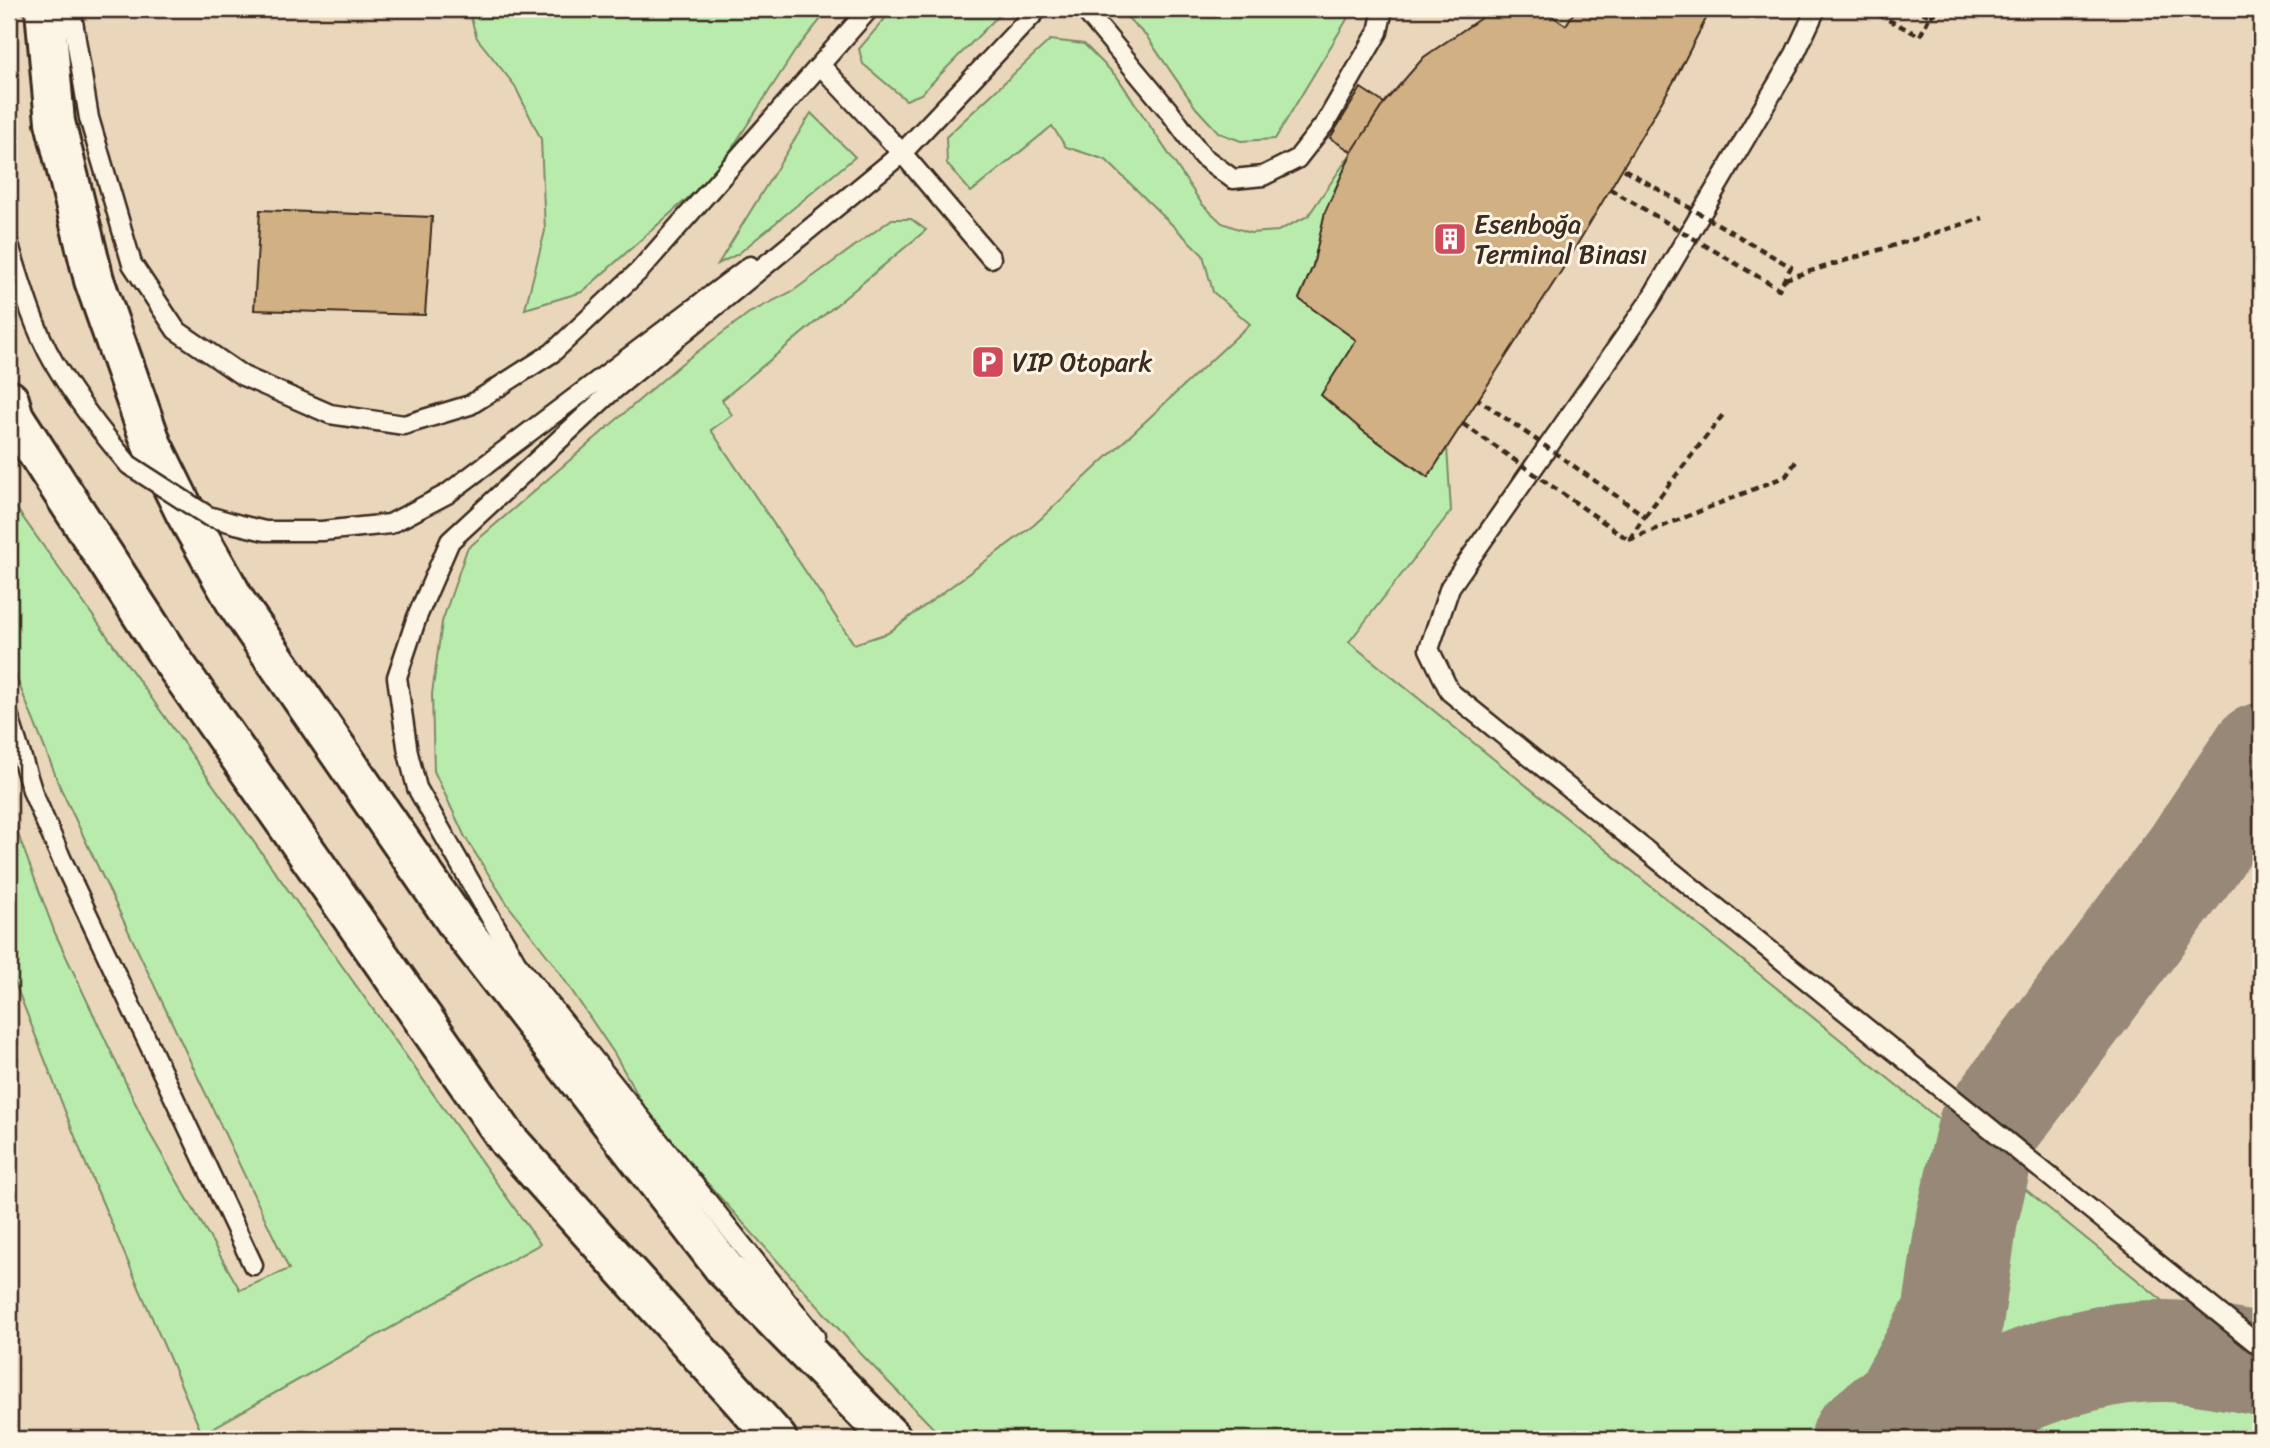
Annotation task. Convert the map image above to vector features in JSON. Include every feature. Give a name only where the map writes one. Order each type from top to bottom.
[{"type":"street","points":[[45,9],[55,122],[94,281],[152,445],[186,514],[237,604],[459,926],[724,1268],[892,1439]]},
{"type":"street","points":[[9,400],[14,417],[165,650],[508,1140],[777,1439]]},
{"type":"lane","points":[[71,9],[89,118],[132,264],[176,330],[243,376],[331,414],[404,425],[470,405],[552,353],[640,270],[869,9]]},
{"type":"lane","points":[[898,1439],[516,962],[417,788],[408,753],[397,677],[417,617],[450,541],[611,392],[782,255],[902,153],[1038,9]]},
{"type":"lane","points":[[1084,9],[1169,111],[1202,156],[1234,179],[1263,176],[1297,159],[1326,122],[1378,33],[1383,9]]},
{"type":"lane","points":[[1816,9],[1795,54],[1649,302],[1450,587],[1429,649],[1450,692],[2261,1347]]},
{"type":"lane","points":[[821,66],[902,153],[991,258]]},
{"type":"lane","points":[[9,245],[25,296],[52,359],[97,427],[130,466],[208,516],[265,531],[390,524],[447,494],[902,153]]},
{"type":"lane","points":[[9,717],[33,793],[52,838],[253,1265]]},
{"type":"path","points":[[1867,9],[1920,36],[1930,16],[1945,9]]},
{"type":"path","points":[[1916,9],[1930,16]]},
{"type":"path","points":[[1610,189],[1779,289],[1785,279],[1791,267],[1622,168]]},
{"type":"path","points":[[1785,279],[1983,218]]},
{"type":"path","points":[[1478,399],[1645,516]]},
{"type":"path","points":[[1629,540],[1725,412]]},
{"type":"path","points":[[1463,424],[1629,540]]},
{"type":"path","points":[[1629,540],[1786,476],[1797,460]]},
{"type":"shaded area","points":[[9,9],[2261,9],[2261,1439],[9,1439]]},
{"type":"green space","points":[[468,9],[829,9],[795,51],[716,173],[582,292],[525,309],[545,231],[541,139],[515,86],[477,38]]},
{"type":"green space","points":[[893,9],[1005,9],[921,94],[906,100],[863,64],[859,49]]},
{"type":"green space","points":[[1119,9],[1349,9],[1349,16],[1275,139],[1241,141],[1219,133],[1196,108],[1147,37]]},
{"type":"green space","points":[[1050,40],[1084,44],[1118,78],[1202,204],[1222,223],[1250,233],[1278,231],[1308,216],[1352,152],[1325,212],[1313,266],[1299,299],[1356,340],[1363,431],[1427,477],[1447,447],[1451,511],[1349,642],[2261,1380],[2261,1439],[944,1439],[863,1356],[654,1124],[614,1053],[553,963],[508,905],[465,837],[434,771],[432,694],[442,622],[467,549],[681,364],[749,313],[793,291],[892,219],[911,219],[926,230],[722,400],[732,415],[711,430],[854,644],[888,633],[1034,525],[1250,324],[1213,292],[1203,255],[1106,160],[1066,147],[1052,126],[971,192],[947,164],[946,137]]},
{"type":"green space","points":[[811,113],[855,157],[738,254],[718,264]]},
{"type":"green space","points":[[9,498],[540,1244],[202,1434],[85,1162],[9,968],[9,810],[55,933],[150,1134],[240,1290],[289,1269],[61,789],[9,659]]},
{"type":"building","name":"Esenboğa Terminal Binası","points":[[1494,9],[1541,9],[1566,25],[1576,9],[1711,9],[1674,81],[1562,270],[1428,477],[1363,431],[1321,395],[1356,340],[1299,299],[1313,266],[1325,212],[1352,152],[1384,103],[1424,57]]},
{"type":"building","points":[[1361,88],[1384,103],[1352,152],[1330,138]]},
{"type":"building","points":[[260,210],[432,217],[425,315],[254,310]]},
{"type":"taxiway","points":[[1862,1439],[1904,1404],[1953,1316],[1967,1218],[1988,1129],[2193,856],[2261,754]]},
{"type":"taxiway","points":[[1893,1439],[1992,1393],[2095,1358],[2166,1351],[2202,1354],[2261,1365]]},
{"type":"place","name":"Esenboğa Terminal Binası","points":[[1450,239]]},
{"type":"place","name":"VIP Otopark","points":[[988,362]]}]
